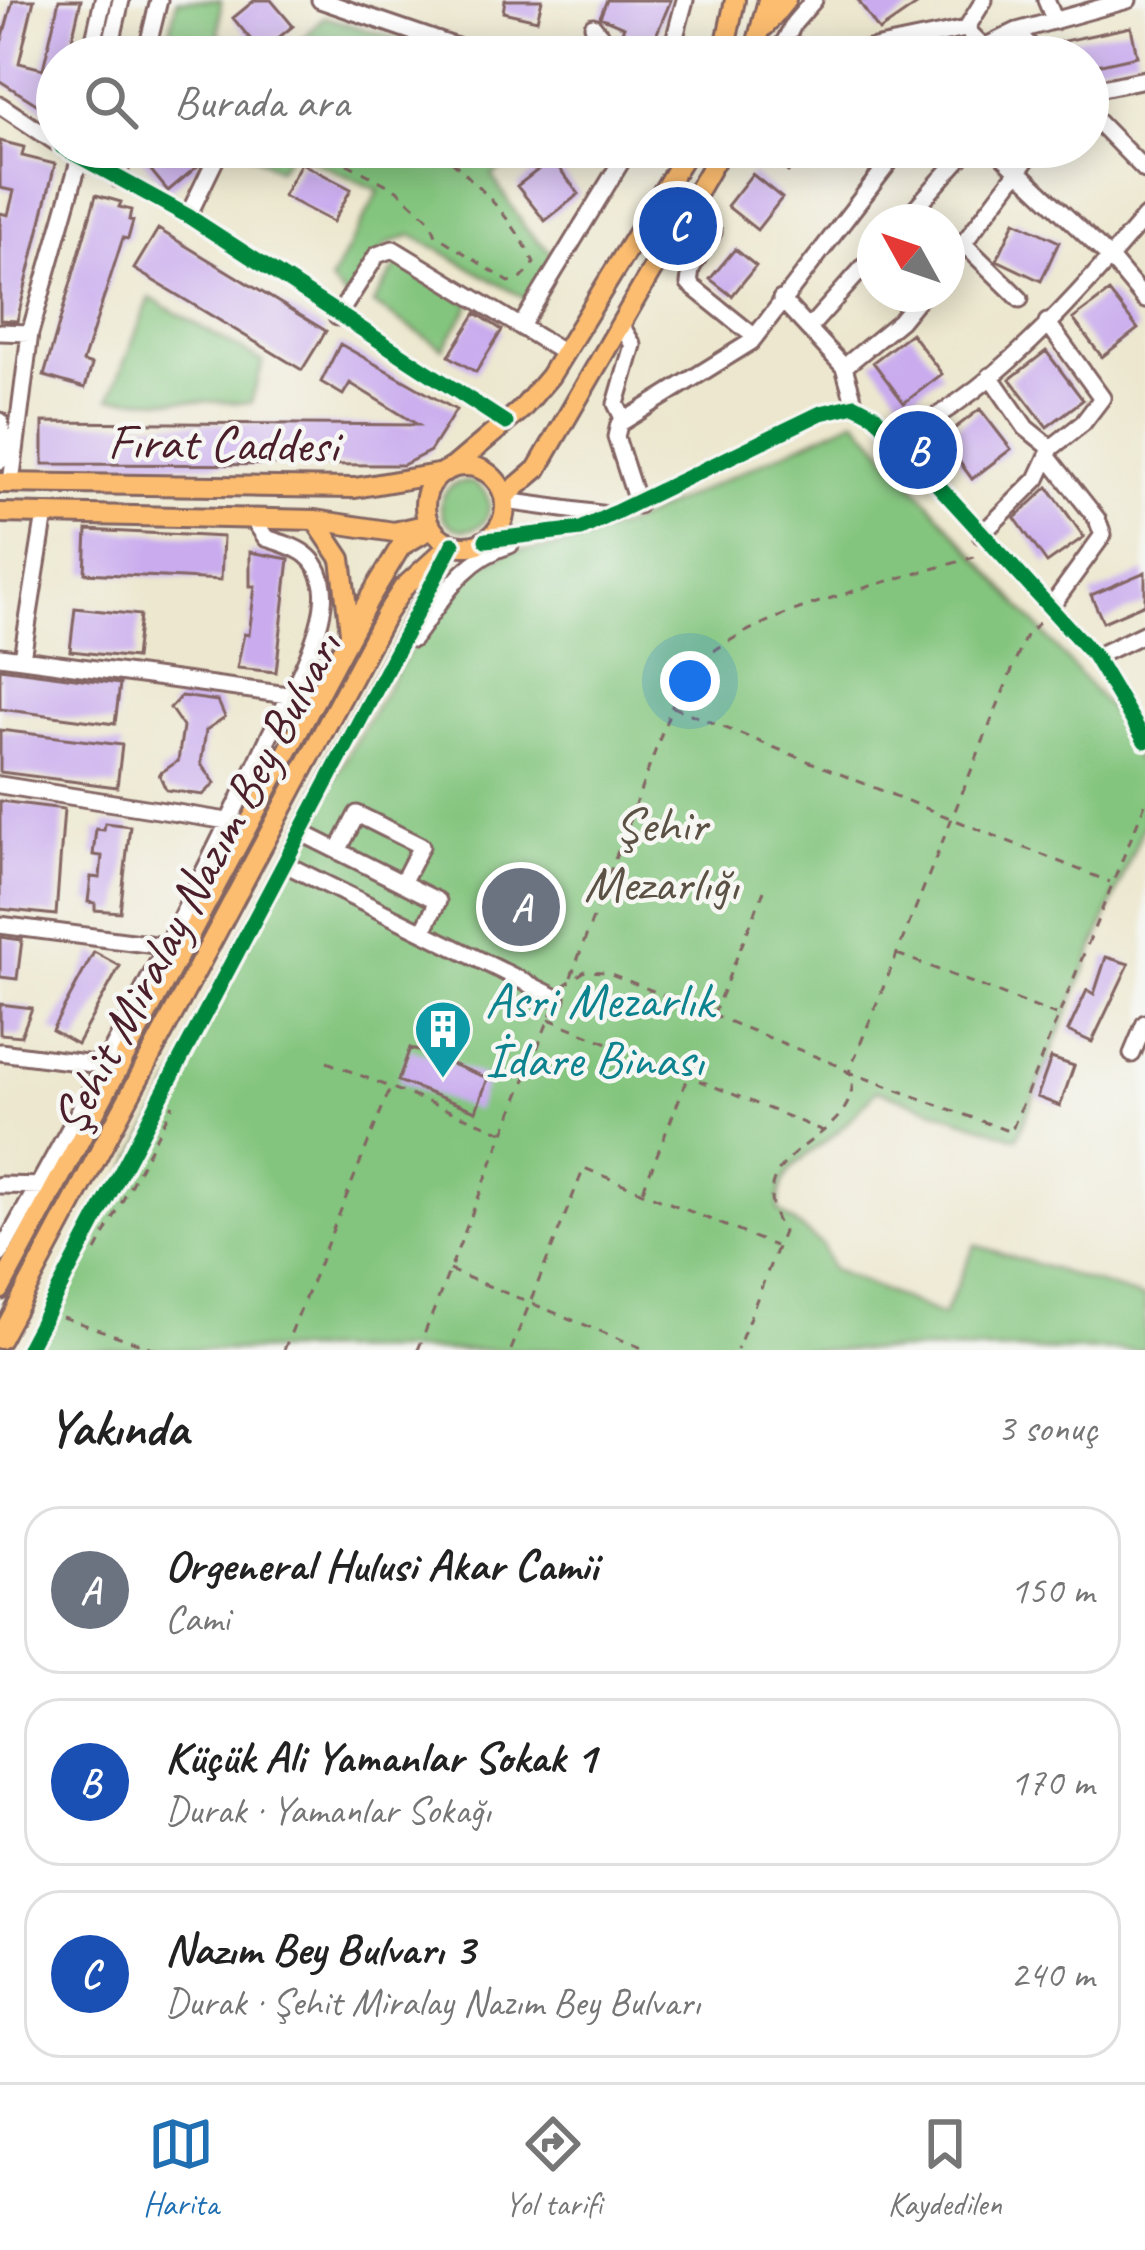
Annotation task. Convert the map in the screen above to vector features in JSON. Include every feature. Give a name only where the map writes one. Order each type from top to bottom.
[{"type":"main road","points":[[727,36],[735,0]]},
{"type":"main road","points":[[759,35],[768,0]]},
{"type":"main road","points":[[759,35],[786,0]]},
{"type":"main road","points":[[677,168],[536,394],[428,493],[430,526],[452,544],[486,540],[501,524],[505,499],[537,469],[711,168]]},
{"type":"main road","points":[[447,471],[486,472],[505,499]]},
{"type":"main road","name":"Fırat Caddesi","points":[[6,483],[355,488],[447,471]]},
{"type":"main road","name":"Fırat Caddesi","points":[[0,514],[315,520],[394,532],[430,526]]},
{"type":"main road","points":[[315,520],[341,559],[350,635]]},
{"type":"main road","name":"Şehit Miralay Nazım Bey Bulvarı","points":[[0,1290],[46,1186],[239,823],[317,699],[401,546],[430,526]]},
{"type":"main road","name":"Şehit Miralay Nazım Bey Bulvarı","points":[[0,1340],[386,614],[404,588],[452,544]]},
{"type":"street","points":[[95,36],[103,0]]},
{"type":"street","points":[[113,36],[121,0]]},
{"type":"street","points":[[151,36],[159,0]]},
{"type":"street","points":[[320,0],[425,36]]},
{"type":"street","points":[[674,36],[686,0]]},
{"type":"street","points":[[788,36],[814,0]]},
{"type":"street","points":[[932,36],[966,29],[984,0]]},
{"type":"street","points":[[1046,0],[1055,21]]},
{"type":"street","points":[[1009,36],[1128,0]]},
{"type":"street","points":[[592,26],[600,36]]},
{"type":"street","points":[[966,29],[970,36]]},
{"type":"street","points":[[1017,32],[1021,36]]},
{"type":"street","points":[[1109,87],[1145,79]]},
{"type":"street","points":[[0,105],[36,129]]},
{"type":"street","points":[[1109,133],[1145,170]]},
{"type":"street","points":[[6,483],[30,333],[74,168]]},
{"type":"street","points":[[103,168],[188,216],[506,423]]},
{"type":"street","points":[[118,179],[120,168]]},
{"type":"street","points":[[188,216],[211,168]]},
{"type":"street","points":[[520,326],[617,168]]},
{"type":"street","points":[[638,505],[616,437],[624,420],[755,337],[885,168]]},
{"type":"street","points":[[919,204],[951,168]]},
{"type":"street","points":[[965,243],[1017,170],[1110,258],[1145,300]]},
{"type":"street","points":[[894,438],[931,422],[990,376],[1145,217]]},
{"type":"street","points":[[713,232],[691,268],[689,284],[755,337]]},
{"type":"street","points":[[965,245],[1020,299]]},
{"type":"street","points":[[337,316],[377,255],[393,249],[564,353]]},
{"type":"street","points":[[809,328],[857,274]]},
{"type":"street","points":[[781,298],[844,367],[856,405]]},
{"type":"street","points":[[844,367],[907,312]]},
{"type":"street","points":[[981,535],[1037,479],[1049,452],[1083,423],[1102,398],[1047,322]]},
{"type":"street","points":[[621,326],[633,345],[616,404],[624,420]]},
{"type":"street","points":[[0,332],[30,333]]},
{"type":"street","points":[[990,376],[1097,519],[1103,535],[1050,608]]},
{"type":"street","points":[[486,540],[581,529],[820,413],[856,405],[874,415],[1095,657],[1139,713],[1145,741]]},
{"type":"street","points":[[0,421],[5,448],[0,461]]},
{"type":"street","points":[[505,499],[616,515]]},
{"type":"street","points":[[22,658],[45,514]]},
{"type":"street","points":[[0,1254],[46,1186],[100,1065],[163,946],[239,823],[322,609],[323,585],[307,553],[266,538],[253,519]]},
{"type":"street","points":[[394,665],[459,576],[489,553],[533,535]]},
{"type":"street","points":[[27,1350],[394,665],[452,544]]},
{"type":"street","points":[[1095,657],[1145,633]]},
{"type":"street","points":[[0,656],[317,699]]},
{"type":"street","points":[[0,784],[239,823]]},
{"type":"street","points":[[338,851],[357,814],[421,846],[402,884]]},
{"type":"street","points":[[302,833],[438,901],[423,931]]},
{"type":"street","points":[[285,864],[557,998]]},
{"type":"street","points":[[0,925],[163,946]]},
{"type":"street","points":[[1132,1054],[1145,1022]]},
{"type":"street","points":[[0,1052],[100,1065]]},
{"type":"street","points":[[0,1185],[46,1186]]},
{"type":"path","points":[[355,168],[397,190],[430,220],[436,235],[509,282],[522,278],[534,263],[524,241],[488,195],[459,168]]},
{"type":"path","points":[[418,1350],[557,998],[571,978],[672,706],[697,661],[739,632],[974,557]]},
{"type":"path","points":[[736,1350],[783,1232],[773,1209],[777,1173],[796,1148],[824,1131],[846,1106],[853,1085],[850,1072],[1027,633],[1039,623]]},
{"type":"path","points":[[672,706],[953,815],[1110,882]]},
{"type":"path","points":[[571,978],[585,971],[606,972],[1011,1132],[1145,804]]},
{"type":"path","points":[[713,1016],[764,891]]},
{"type":"path","points":[[898,953],[1058,1016]]},
{"type":"path","points":[[549,1019],[824,1131]]},
{"type":"path","points":[[327,1062],[503,1132]]},
{"type":"path","points":[[643,1192],[688,1077]]},
{"type":"path","points":[[284,1350],[390,1090]]},
{"type":"path","points":[[511,1350],[584,1168],[777,1247]]},
{"type":"path","points":[[447,1270],[646,1350]]},
{"type":"path","points":[[60,1317],[158,1350]]},
{"type":"green space","points":[[177,0],[221,0],[221,36],[169,36]]},
{"type":"green space","points":[[324,17],[387,36],[306,36]]},
{"type":"green space","points":[[329,168],[502,168],[492,176],[526,229],[558,259],[538,306],[412,235],[387,244],[349,301],[330,282],[379,191]]},
{"type":"green space","points":[[400,260],[471,304],[443,348],[373,304]]},
{"type":"green space","points":[[150,298],[263,362],[251,403],[110,398]]},
{"type":"green space","name":"Şehir Mezarlığı","points":[[856,419],[1108,707],[1145,776],[1145,822],[1017,1138],[877,1090],[842,1127],[793,1167],[782,1185],[779,1211],[822,1245],[831,1269],[943,1316],[975,1245],[1145,1298],[1145,1350],[32,1350],[349,752],[449,582],[510,551],[559,547],[626,525]]},
{"type":"green space","points":[[465,482],[482,489],[489,506],[482,523],[465,530],[448,523],[441,506],[448,489]]},
{"type":"building","points":[[13,0],[34,0],[19,63],[36,67],[36,104],[0,81],[0,47]]},
{"type":"building","points":[[59,0],[81,0],[73,36],[51,36]]},
{"type":"building","points":[[255,0],[271,0],[293,26],[281,36],[248,36],[233,18]]},
{"type":"building","points":[[505,0],[542,0],[537,20],[503,12]]},
{"type":"building","points":[[607,0],[671,0],[656,36],[620,36],[624,27],[600,17]]},
{"type":"building","points":[[858,0],[924,0],[879,31]]},
{"type":"building","points":[[1131,27],[1137,56],[1109,62],[1109,36],[1088,36]]},
{"type":"building","points":[[0,141],[24,147],[22,156],[36,159],[36,168],[54,168],[17,321],[0,320],[0,213],[8,215],[14,191],[0,188]]},
{"type":"building","points":[[149,168],[195,168],[168,191]]},
{"type":"building","points":[[298,168],[311,168],[351,189],[333,222],[283,196]]},
{"type":"building","points":[[540,168],[559,168],[579,194],[545,221],[517,186]]},
{"type":"building","points":[[752,174],[782,198],[757,230],[727,206]]},
{"type":"building","points":[[96,195],[121,202],[119,207],[131,210],[129,220],[133,221],[128,239],[123,238],[83,362],[92,365],[85,388],[44,376]]},
{"type":"building","points":[[1015,221],[1059,242],[1041,281],[997,260]]},
{"type":"building","points":[[158,229],[326,331],[302,370],[134,269]]},
{"type":"building","points":[[735,249],[756,266],[732,296],[710,279]]},
{"type":"building","points":[[1109,292],[1138,329],[1102,357],[1073,319]]},
{"type":"building","points":[[476,313],[502,330],[476,372],[449,356]]},
{"type":"building","points":[[911,333],[942,374],[904,403],[873,362]]},
{"type":"building","points":[[340,344],[456,410],[430,451],[403,465],[43,464],[43,422],[418,425],[350,383],[343,395],[321,382]]},
{"type":"building","points":[[1046,351],[1083,400],[1047,427],[1010,379]]},
{"type":"building","points":[[980,409],[1011,449],[972,479],[942,438]]},
{"type":"building","points":[[1048,487],[1084,537],[1047,563],[1015,518]]},
{"type":"building","points":[[87,530],[223,537],[221,580],[85,573]]},
{"type":"building","points":[[250,552],[289,559],[276,672],[237,668],[244,634],[249,635],[255,586],[250,586]]},
{"type":"building","points":[[1145,572],[1145,604],[1103,622],[1091,595]]},
{"type":"building","points":[[75,608],[140,615],[135,658],[70,651]]},
{"type":"building","points":[[0,668],[120,684],[115,724],[0,709]]},
{"type":"building","points":[[181,696],[218,701],[225,717],[206,730],[201,764],[215,783],[203,795],[166,790],[159,774],[178,761],[183,727],[170,708]]},
{"type":"building","points":[[0,730],[122,745],[117,787],[0,772]]},
{"type":"building","points":[[0,801],[64,809],[56,915],[0,909]]},
{"type":"building","points":[[105,823],[130,826],[120,912],[95,910],[95,903],[88,902],[91,877],[100,878],[102,856],[93,855],[96,829],[104,830]]},
{"type":"building","points":[[504,875],[557,900],[538,939],[485,913]]},
{"type":"building","points":[[0,937],[22,940],[17,979],[0,977]]},
{"type":"building","points":[[94,952],[120,966],[77,1044],[52,1030]]},
{"type":"building","points":[[1106,957],[1129,964],[1092,1042],[1068,1031],[1087,990],[1094,994]]},
{"type":"building","points":[[0,1004],[32,1008],[21,1036],[0,1034]]},
{"type":"building","name":"Asri Mezarlık İdare Binası","points":[[410,1048],[488,1078],[476,1111],[398,1081]]},
{"type":"building","points":[[1051,1058],[1074,1066],[1060,1106],[1037,1097]]},
{"type":"cycle path","points":[[100,168],[188,216],[506,423]]},
{"type":"cycle path","points":[[486,540],[581,529],[821,413],[855,405],[874,415],[1095,657],[1145,741]]},
{"type":"cycle path","points":[[27,1350],[453,544]]},
{"type":"place","name":"Nazım Bey Bulvarı 3","points":[[678,226]]},
{"type":"place","name":"Küçük Ali Yamanlar Sokak 1","points":[[918,450]]},
{"type":"place","name":"Orgeneral Hulusi Akar Camii","points":[[521,907]]},
{"type":"place","name":"Asri Mezarlık İdare Binası","points":[[443,1080]]}]
